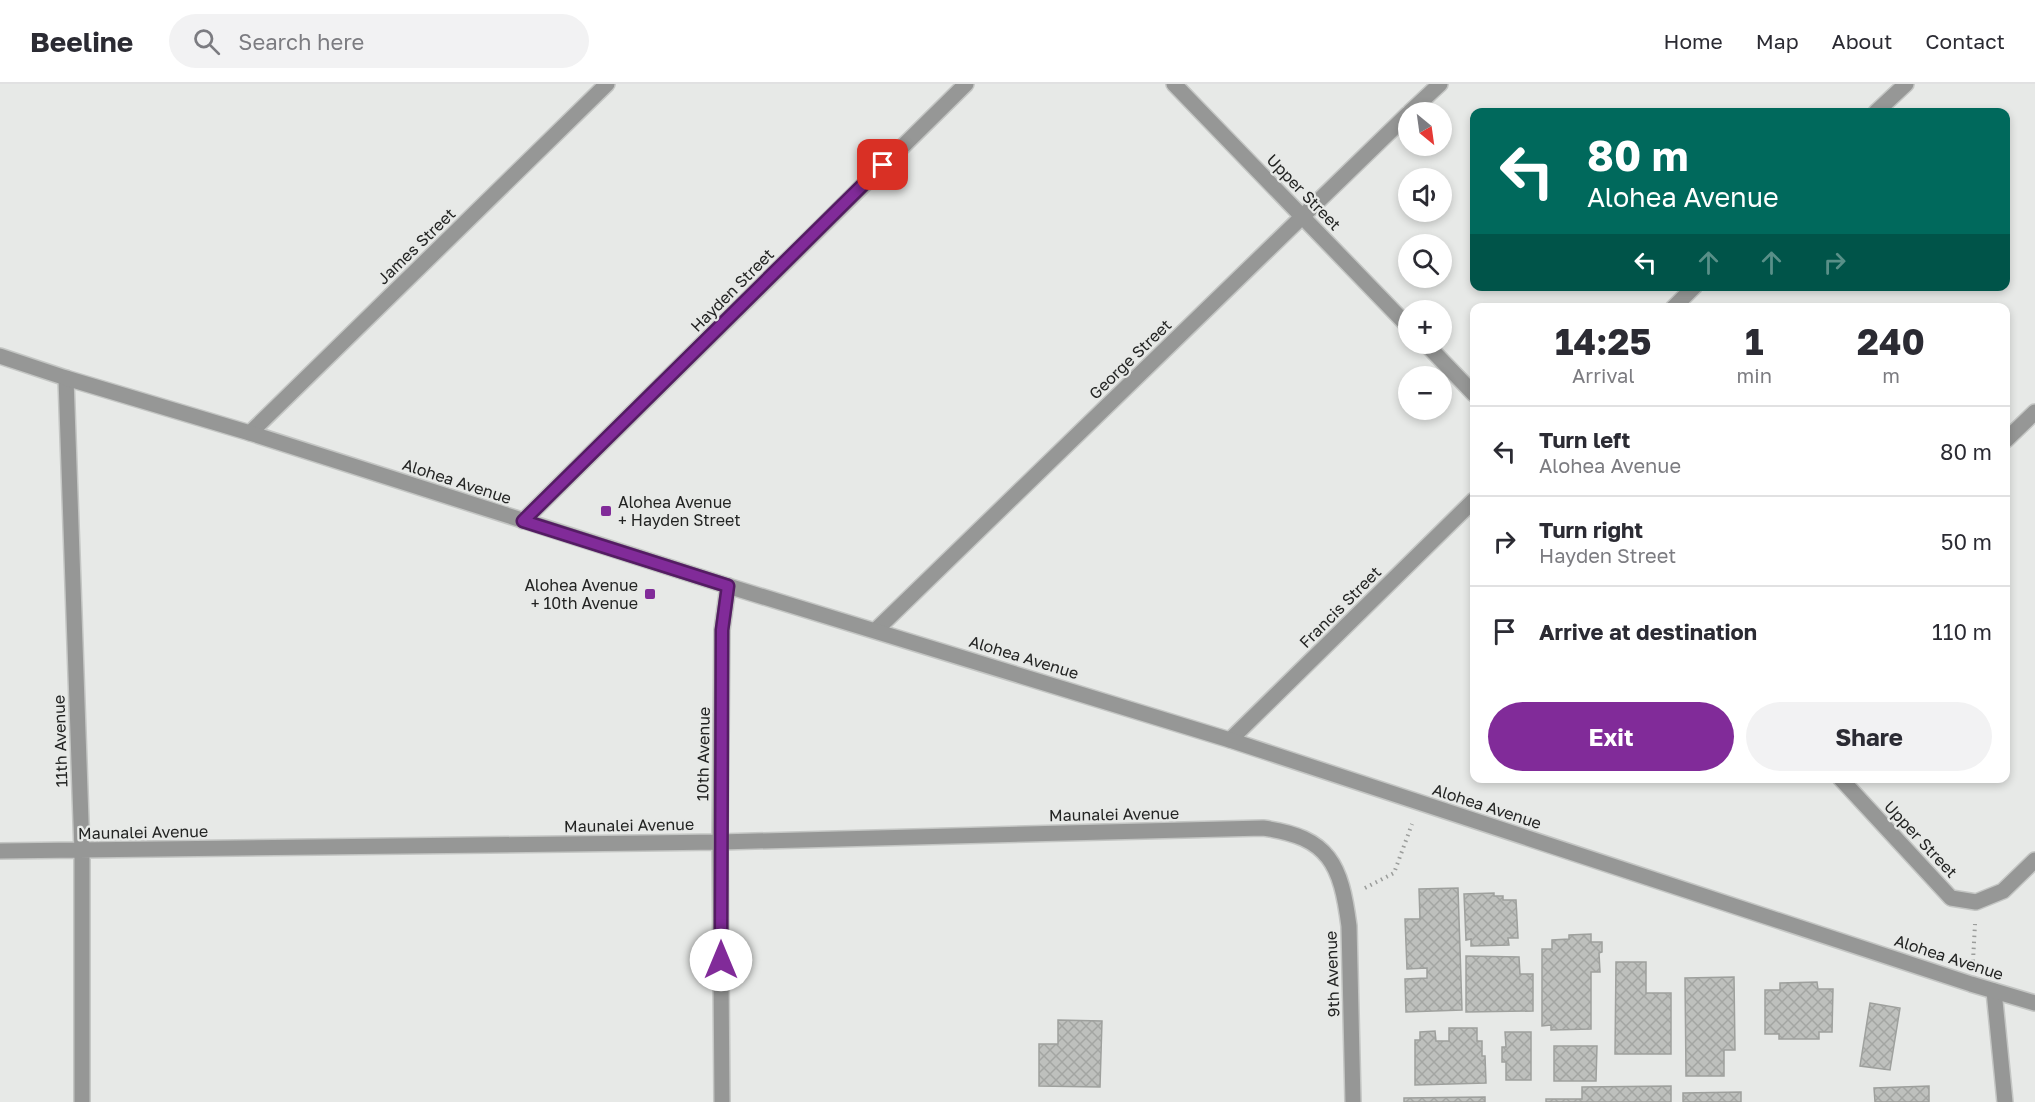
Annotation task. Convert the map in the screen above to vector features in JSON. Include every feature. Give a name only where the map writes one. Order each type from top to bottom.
[{"type":"street","name":"James Street","points":[[250,433],[607,84]]},
{"type":"street","name":"Hayden Street","points":[[523,521],[966,84]]},
{"type":"street","name":"Upper Street","points":[[1174,84],[1398,316]]},
{"type":"street","name":"George Street","points":[[1421,102],[1440,84]]},
{"type":"street","points":[[1880,108],[1906,84]]},
{"type":"street","name":"George Street","points":[[876,630],[1398,124]]},
{"type":"street","points":[[1678,303],[1690,291]]},
{"type":"street","points":[[1436,354],[1470,390]]},
{"type":"street","name":"Alohea Avenue","points":[[0,356],[250,433],[728,586],[1230,740],[1971,984],[2035,1003]]},
{"type":"street","name":"11th Avenue","points":[[66,378],[82,851],[82,1102]]},
{"type":"street","points":[[2010,436],[2035,412]]},
{"type":"street","name":"Francis Street","points":[[1230,740],[1470,504]]},
{"type":"street","name":"10th Avenue","points":[[722,1102],[720,842],[722,630],[728,586]]},
{"type":"street","name":"Upper Street","points":[[1845,783],[1951,898],[1976,902]]},
{"type":"street","name":"Maunalei Avenue","points":[[0,851],[720,842],[1263,828],[1287,831],[1308,839],[1324,851]]},
{"type":"street","name":"9th Avenue","points":[[1324,851],[1338,872],[1349,926],[1353,1102]]},
{"type":"street","points":[[1976,902],[2002,891],[2035,860]]},
{"type":"street","points":[[1995,991],[2005,1102]]},
{"type":"path","points":[[1345,898],[1394,873],[1419,802]]},
{"type":"path","points":[[1971,984],[1976,902]]},
{"type":"building","points":[[1458,888],[1462,1010],[1406,1012],[1405,979],[1427,978],[1427,968],[1407,969],[1405,919],[1420,919],[1419,889]]},
{"type":"building","points":[[1494,893],[1494,896],[1503,896],[1503,900],[1516,900],[1518,938],[1508,938],[1509,945],[1471,946],[1471,939],[1466,940],[1464,894]]},
{"type":"building","points":[[1591,934],[1591,942],[1602,942],[1602,952],[1599,953],[1600,972],[1591,972],[1591,1029],[1551,1030],[1551,1025],[1542,1026],[1542,949],[1552,949],[1552,940],[1569,939],[1569,935]]},
{"type":"building","points":[[1466,956],[1519,957],[1520,974],[1533,974],[1533,1011],[1466,1012]]},
{"type":"building","points":[[1616,962],[1646,962],[1646,993],[1671,993],[1671,1054],[1615,1054]]},
{"type":"building","points":[[1734,977],[1735,1050],[1724,1050],[1724,1076],[1686,1076],[1685,978]]},
{"type":"building","points":[[1817,982],[1818,989],[1833,989],[1832,1032],[1819,1032],[1819,1039],[1779,1039],[1779,1034],[1765,1034],[1765,990],[1780,990],[1780,983]]},
{"type":"building","points":[[1870,1003],[1900,1008],[1890,1070],[1860,1066]]},
{"type":"building","points":[[1058,1020],[1102,1021],[1100,1087],[1039,1086],[1039,1044],[1058,1044]]},
{"type":"building","points":[[1449,1028],[1477,1028],[1477,1041],[1482,1041],[1482,1056],[1485,1056],[1486,1083],[1415,1085],[1415,1040],[1420,1040],[1420,1032],[1435,1031],[1436,1041],[1449,1041]]},
{"type":"building","points":[[1505,1032],[1531,1032],[1531,1080],[1506,1080],[1506,1062],[1502,1062],[1502,1047],[1506,1047]]},
{"type":"building","points":[[1554,1046],[1597,1046],[1596,1081],[1554,1081]]},
{"type":"building","points":[[1671,1086],[1671,1102],[1546,1102],[1546,1099],[1582,1099],[1582,1087]]},
{"type":"building","points":[[1929,1086],[1929,1102],[1875,1102],[1874,1088]]},
{"type":"building","points":[[1741,1092],[1741,1102],[1683,1102],[1683,1093]]},
{"type":"building","points":[[1485,1097],[1485,1102],[1404,1102],[1404,1098]]},
{"type":"place","name":"Alohea Avenue + Hayden Street","points":[[606,511]]},
{"type":"place","name":"Alohea Avenue + 10th Avenue","points":[[650,594]]},
{"type":"route","points":[[721,960],[722,630],[728,586],[523,521],[883,165]]}]
